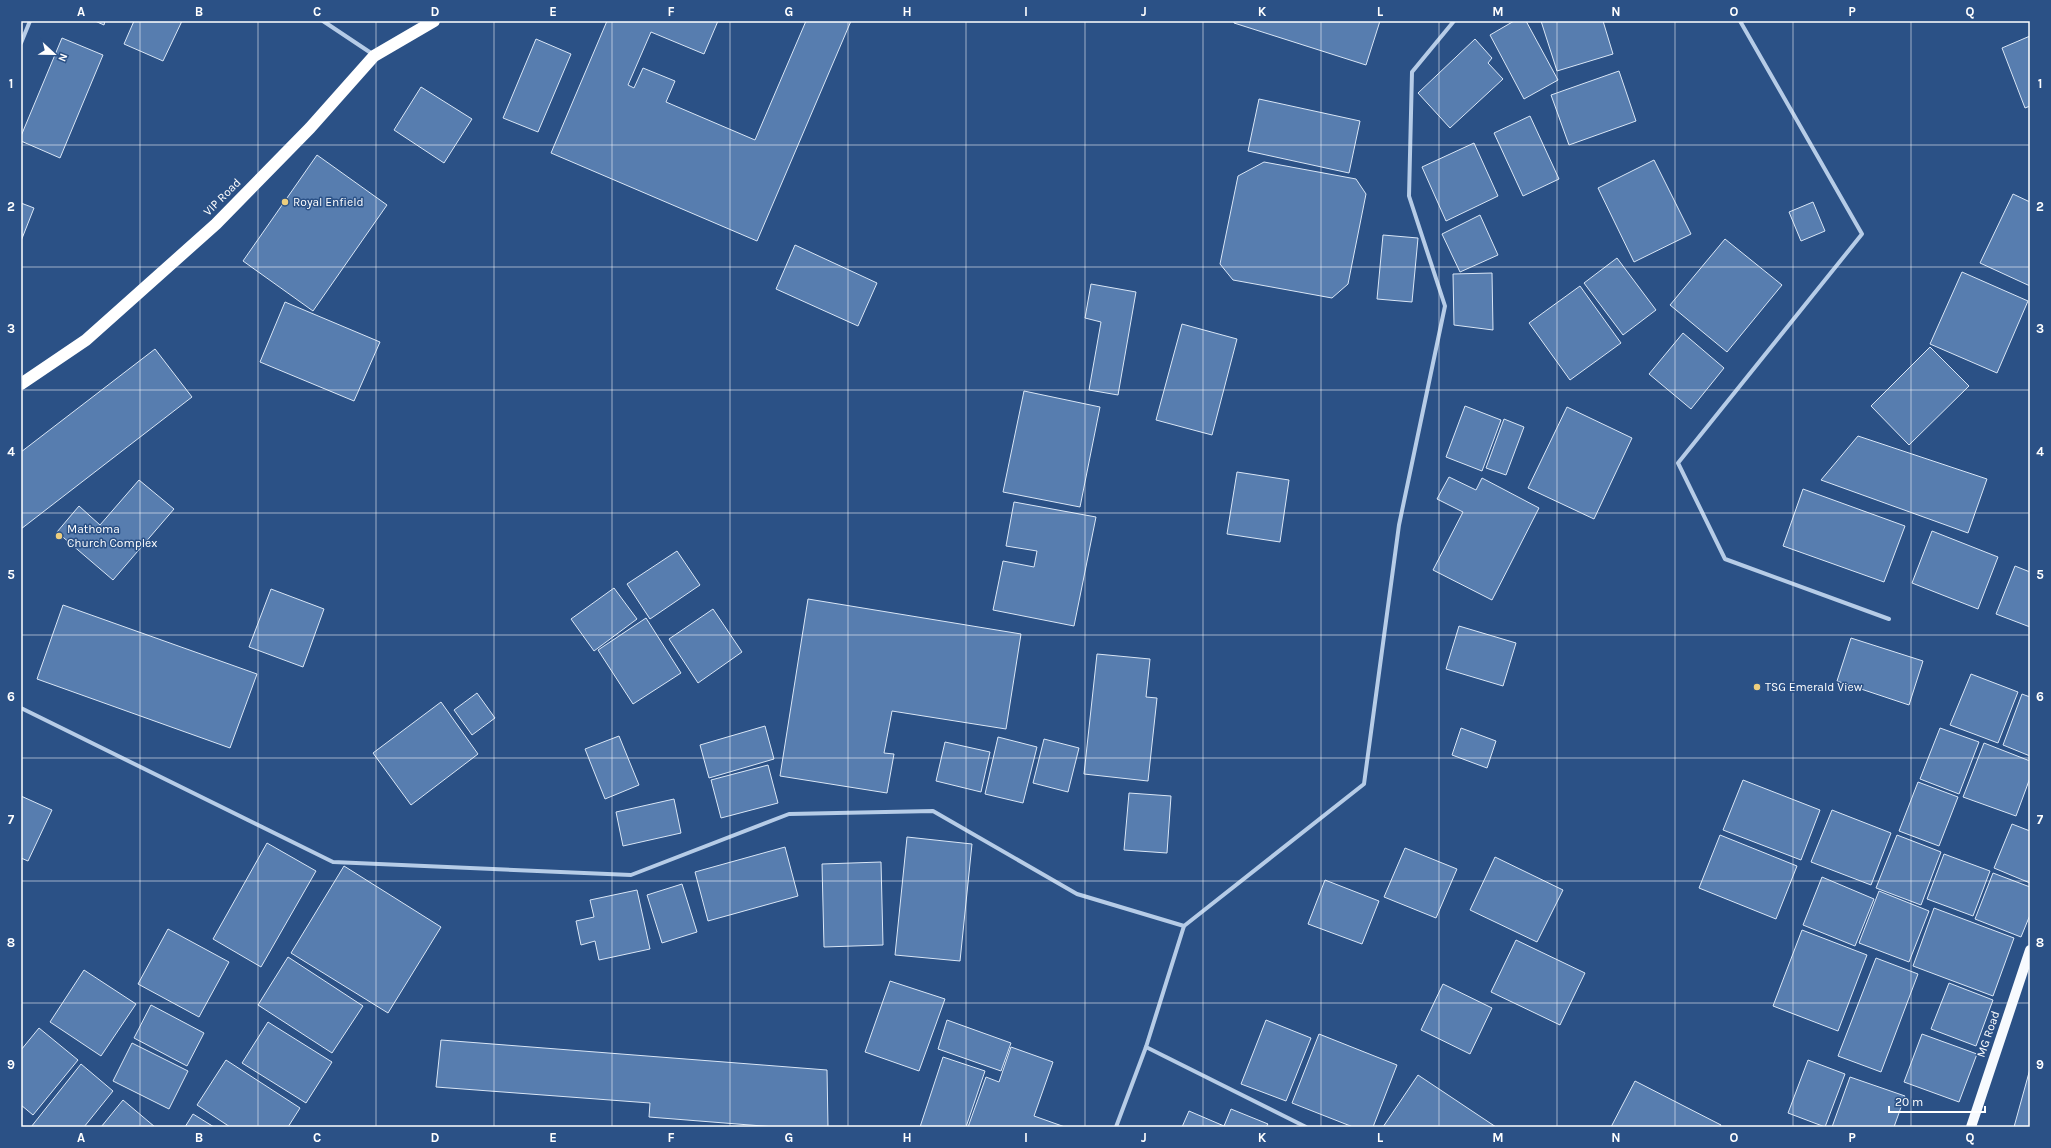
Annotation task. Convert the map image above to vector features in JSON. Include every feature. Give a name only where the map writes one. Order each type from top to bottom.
[{"type":"highway","name":"VIP Road","points":[[21,384],[86,340],[216,224],[310,128],[374,56],[434,21]]},
{"type":"main road","name":"MG Road","points":[[1971,1127],[2030,950]]},
{"type":"street","points":[[21,43],[30,21]]},
{"type":"street","points":[[323,21],[374,56]]},
{"type":"street","points":[[1116,1127],[1146,1047],[1184,926],[1364,784],[1399,525],[1445,306],[1409,196],[1412,72],[1454,21]]},
{"type":"street","points":[[1740,21],[1862,234],[1678,463],[1725,559],[1889,619]]},
{"type":"street","points":[[21,708],[333,862],[631,875],[789,814],[933,811],[1077,894],[1184,926]]},
{"type":"street","points":[[1146,1047],[1306,1127]]},
{"type":"building","points":[[95,21],[105,21],[104,25]]},
{"type":"building","points":[[134,21],[182,21],[163,61],[124,44]]},
{"type":"building","points":[[607,21],[718,21],[704,54],[651,32],[628,85],[634,88],[643,68],[675,81],[666,102],[755,140],[806,21],[851,21],[757,241],[551,153]]},
{"type":"building","points":[[1234,21],[1380,21],[1366,65],[1234,23]]},
{"type":"building","points":[[1514,21],[1526,21],[1558,80],[1524,99],[1490,35]]},
{"type":"building","points":[[1541,21],[1603,21],[1613,54],[1557,71]]},
{"type":"building","points":[[2030,36],[2030,106],[2025,108],[2002,48]]},
{"type":"building","points":[[62,38],[103,55],[60,158],[21,141],[21,136]]},
{"type":"building","points":[[536,39],[571,54],[538,132],[503,118]]},
{"type":"building","points":[[1475,39],[1492,58],[1488,63],[1503,79],[1450,128],[1418,93]]},
{"type":"building","points":[[1619,71],[1636,121],[1569,145],[1551,95]]},
{"type":"building","points":[[421,87],[472,119],[444,163],[394,130]]},
{"type":"building","points":[[1259,99],[1360,121],[1349,173],[1248,151]]},
{"type":"building","points":[[1530,116],[1559,179],[1523,196],[1494,133]]},
{"type":"building","points":[[1474,143],[1498,196],[1446,221],[1422,167]]},
{"type":"building","points":[[317,155],[387,205],[313,311],[243,261]]},
{"type":"building","points":[[1654,160],[1691,234],[1634,262],[1598,188]]},
{"type":"building","points":[[1264,162],[1356,179],[1366,194],[1348,284],[1332,298],[1233,280],[1220,264],[1238,176]]},
{"type":"building","points":[[2013,194],[2030,202],[2030,286],[1980,263]]},
{"type":"building","points":[[1813,202],[1825,231],[1801,241],[1789,212]]},
{"type":"building","points":[[21,203],[34,208],[21,241]]},
{"type":"building","points":[[1480,215],[1498,255],[1460,272],[1442,234]]},
{"type":"building","points":[[1383,235],[1418,238],[1412,302],[1377,299]]},
{"type":"building","points":[[1725,239],[1782,285],[1727,352],[1670,305]]},
{"type":"building","points":[[795,245],[877,283],[858,326],[776,289]]},
{"type":"building","points":[[1617,258],[1656,310],[1623,335],[1584,283]]},
{"type":"building","points":[[1962,272],[2028,301],[1997,373],[1930,344]]},
{"type":"building","points":[[1492,273],[1493,330],[1454,325],[1453,274]]},
{"type":"building","points":[[1091,284],[1136,292],[1118,395],[1089,390],[1101,322],[1085,318]]},
{"type":"building","points":[[1580,286],[1621,343],[1570,380],[1529,323]]},
{"type":"building","points":[[285,302],[380,342],[354,401],[260,362]]},
{"type":"building","points":[[1182,324],[1237,339],[1212,435],[1156,420]]},
{"type":"building","points":[[1683,333],[1724,368],[1691,409],[1649,374]]},
{"type":"building","points":[[1930,347],[1969,386],[1909,445],[1871,406]]},
{"type":"building","points":[[155,349],[192,397],[21,529],[21,452]]},
{"type":"building","points":[[1024,391],[1100,407],[1080,507],[1003,492]]},
{"type":"building","points":[[1465,406],[1501,420],[1482,471],[1446,457]]},
{"type":"building","points":[[1567,407],[1632,438],[1594,519],[1528,488]]},
{"type":"building","points":[[1504,419],[1524,427],[1506,475],[1486,468]]},
{"type":"building","points":[[1858,436],[1987,479],[1968,533],[1821,480]]},
{"type":"building","points":[[1237,472],[1289,480],[1280,542],[1227,534]]},
{"type":"building","points":[[1449,477],[1476,490],[1482,478],[1539,508],[1492,600],[1433,570],[1463,512],[1437,499]]},
{"type":"building","points":[[139,480],[174,509],[113,580],[57,532],[79,506],[100,525]]},
{"type":"building","points":[[1803,489],[1905,526],[1884,582],[1783,546]]},
{"type":"building","points":[[1014,502],[1096,517],[1074,626],[993,610],[1003,561],[1034,567],[1037,551],[1006,546]]},
{"type":"building","points":[[1932,531],[1998,557],[1978,609],[1912,583]]},
{"type":"building","points":[[677,551],[700,585],[650,619],[627,584]]},
{"type":"building","points":[[2015,566],[2030,572],[2030,627],[1996,614]]},
{"type":"building","points":[[614,588],[637,619],[594,651],[571,619]]},
{"type":"building","points":[[271,589],[324,609],[303,667],[249,647]]},
{"type":"building","points":[[808,599],[1021,634],[1006,729],[892,711],[884,753],[894,754],[887,793],[780,776]]},
{"type":"building","points":[[63,605],[257,674],[230,748],[37,679]]},
{"type":"building","points":[[713,609],[742,652],[698,683],[669,639]]},
{"type":"building","points":[[646,618],[681,673],[633,704],[598,650]]},
{"type":"building","points":[[1459,626],[1516,643],[1503,686],[1446,669]]},
{"type":"building","points":[[1851,638],[1923,661],[1909,705],[1837,681]]},
{"type":"building","points":[[1097,654],[1150,659],[1146,697],[1157,698],[1148,781],[1084,774]]},
{"type":"building","points":[[1971,674],[2018,692],[1998,743],[1950,725]]},
{"type":"building","points":[[477,693],[495,718],[472,735],[454,710]]},
{"type":"building","points":[[2022,694],[2030,697],[2030,756],[2003,745]]},
{"type":"building","points":[[441,702],[478,754],[411,805],[373,753]]},
{"type":"building","points":[[765,726],[774,759],[709,778],[700,745]]},
{"type":"building","points":[[1461,728],[1496,741],[1487,768],[1452,755]]},
{"type":"building","points":[[1940,728],[1979,742],[1959,794],[1920,779]]},
{"type":"building","points":[[619,736],[639,785],[605,799],[585,749]]},
{"type":"building","points":[[998,737],[1037,747],[1023,803],[985,794]]},
{"type":"building","points":[[1044,739],[1079,748],[1068,792],[1033,783]]},
{"type":"building","points":[[945,742],[990,752],[981,792],[936,781]]},
{"type":"building","points":[[1984,743],[2030,761],[2030,778],[2016,816],[1963,797]]},
{"type":"building","points":[[768,765],[778,803],[721,818],[711,780]]},
{"type":"building","points":[[1743,780],[1820,810],[1801,860],[1723,830]]},
{"type":"building","points":[[1918,782],[1958,797],[1939,846],[1899,831]]},
{"type":"building","points":[[1129,793],[1171,796],[1167,853],[1124,850]]},
{"type":"building","points":[[21,796],[52,810],[28,861],[21,858]]},
{"type":"building","points":[[674,799],[681,833],[623,846],[616,812]]},
{"type":"building","points":[[1832,810],[1891,833],[1871,885],[1811,862]]},
{"type":"building","points":[[2012,824],[2030,831],[2030,883],[1994,868]]},
{"type":"building","points":[[1720,835],[1797,866],[1776,919],[1699,888]]},
{"type":"building","points":[[1897,835],[1941,852],[1921,905],[1876,888]]},
{"type":"building","points":[[907,837],[972,844],[960,961],[895,955]]},
{"type":"building","points":[[267,843],[316,871],[261,967],[213,939]]},
{"type":"building","points":[[785,847],[798,896],[708,921],[695,872]]},
{"type":"building","points":[[1405,848],[1457,869],[1436,918],[1384,897]]},
{"type":"building","points":[[1944,854],[1990,871],[1973,916],[1927,899]]},
{"type":"building","points":[[1495,857],[1563,890],[1537,942],[1470,910]]},
{"type":"building","points":[[881,862],[883,945],[824,947],[822,864]]},
{"type":"building","points":[[344,866],[441,927],[388,1013],[291,953]]},
{"type":"building","points":[[1993,873],[2030,887],[2030,915],[2021,937],[1975,919]]},
{"type":"building","points":[[1822,877],[1874,899],[1855,946],[1803,925]]},
{"type":"building","points":[[1325,880],[1379,901],[1362,944],[1308,924]]},
{"type":"building","points":[[682,884],[697,932],[662,943],[647,895]]},
{"type":"building","points":[[637,890],[650,949],[599,960],[595,941],[581,945],[576,921],[594,917],[590,900]]},
{"type":"building","points":[[1879,891],[1929,911],[1909,962],[1859,943]]},
{"type":"building","points":[[1934,908],[2014,938],[1993,996],[1913,966]]},
{"type":"building","points":[[168,929],[229,962],[199,1017],[138,984]]},
{"type":"building","points":[[1802,930],[1867,955],[1838,1031],[1773,1006]]},
{"type":"building","points":[[1516,940],[1585,973],[1560,1025],[1491,992]]},
{"type":"building","points":[[288,957],[363,1006],[332,1053],[258,1005]]},
{"type":"building","points":[[1876,958],[1918,974],[1881,1072],[1838,1056]]},
{"type":"building","points":[[84,970],[136,1004],[101,1056],[50,1022]]},
{"type":"building","points":[[890,981],[945,999],[919,1071],[865,1052]]},
{"type":"building","points":[[1949,983],[1993,1000],[1976,1046],[1931,1029]]},
{"type":"building","points":[[1443,984],[1492,1008],[1470,1054],[1421,1030]]},
{"type":"building","points":[[151,1005],[204,1033],[187,1066],[134,1038]]},
{"type":"building","points":[[947,1020],[1011,1043],[1001,1071],[938,1049]]},
{"type":"building","points":[[1266,1020],[1311,1038],[1286,1101],[1241,1084]]},
{"type":"building","points":[[268,1022],[332,1062],[306,1103],[242,1063]]},
{"type":"building","points":[[39,1028],[78,1060],[33,1115],[21,1105],[21,1050]]},
{"type":"building","points":[[1319,1034],[1397,1065],[1373,1127],[1353,1127],[1292,1103]]},
{"type":"building","points":[[1922,1034],[1977,1054],[1959,1102],[1904,1082]]},
{"type":"building","points":[[441,1040],[827,1070],[828,1127],[775,1127],[649,1117],[650,1103],[436,1087]]},
{"type":"building","points":[[132,1043],[188,1071],[169,1109],[113,1081]]},
{"type":"building","points":[[1011,1047],[1053,1062],[1034,1116],[1065,1127],[968,1127],[986,1077],[999,1082]]},
{"type":"building","points":[[943,1057],[985,1071],[966,1127],[920,1127]]},
{"type":"building","points":[[226,1060],[300,1108],[288,1127],[230,1127],[197,1105]]},
{"type":"building","points":[[1808,1060],[1845,1074],[1825,1127],[1788,1113]]},
{"type":"building","points":[[81,1064],[113,1091],[84,1127],[31,1127]]},
{"type":"building","points":[[2030,1069],[2030,1127],[2014,1127]]},
{"type":"building","points":[[1418,1075],[1496,1127],[1383,1127]]},
{"type":"building","points":[[1850,1077],[1905,1096],[1894,1127],[1832,1127]]},
{"type":"building","points":[[1635,1081],[1721,1125],[1720,1127],[1611,1127]]},
{"type":"building","points":[[123,1100],[155,1127],[101,1127]]},
{"type":"building","points":[[1231,1109],[1268,1124],[1266,1127],[1182,1127],[1189,1111],[1224,1126]]},
{"type":"building","points":[[193,1114],[214,1127],[185,1127]]},
{"type":"place","name":"Royal Enfield","points":[[285,202]]},
{"type":"place","name":"Mathoma Church Complex","points":[[59,536]]},
{"type":"place","name":"TSG Emerald View","points":[[1757,687]]}]
